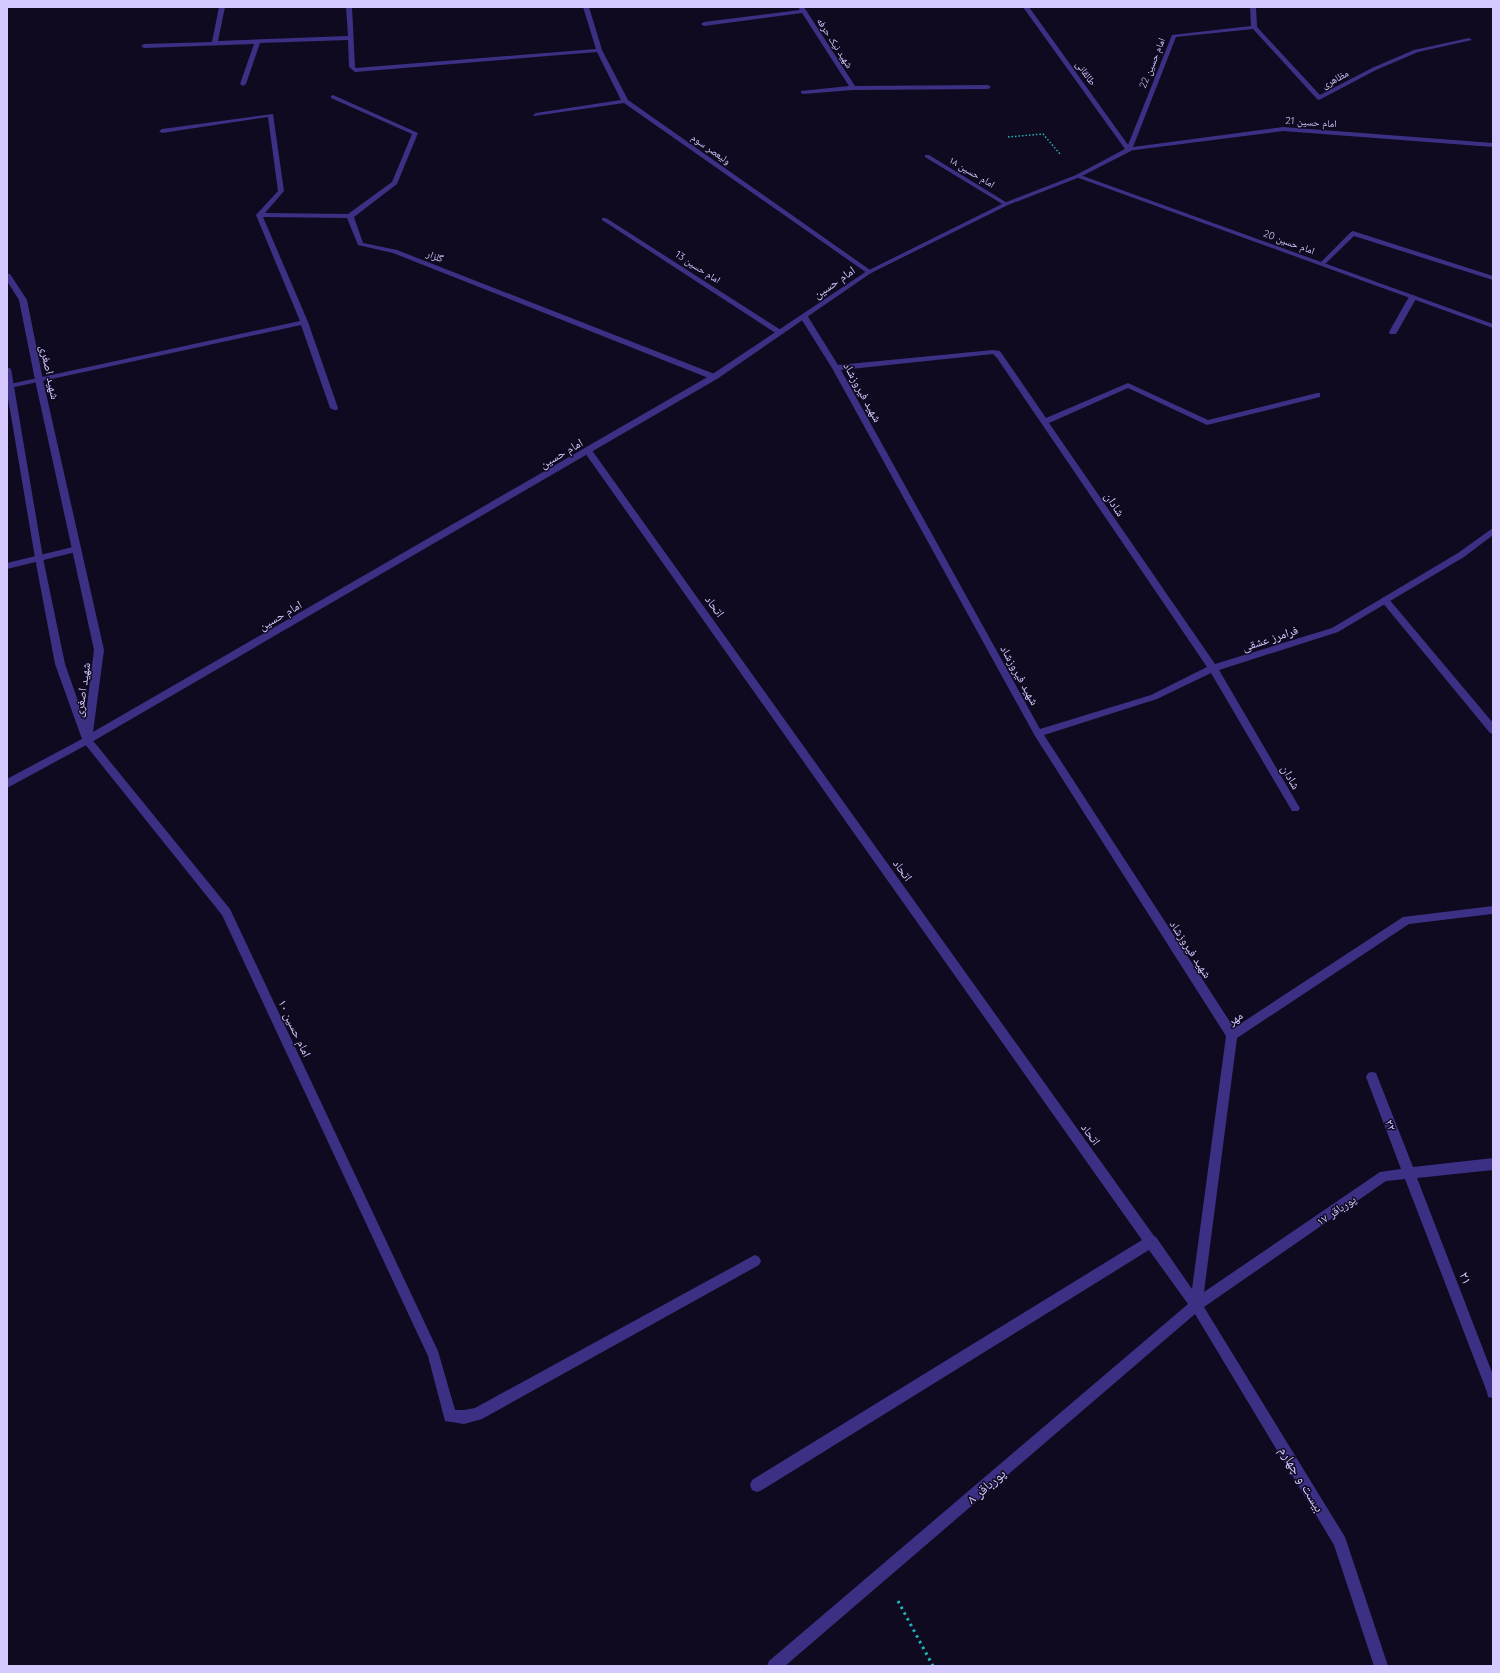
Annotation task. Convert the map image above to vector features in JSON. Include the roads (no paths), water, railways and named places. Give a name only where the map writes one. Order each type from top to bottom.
[{"type":"street","points":[[215,43],[222,7]]},
{"type":"street","points":[[349,7],[352,67],[355,70],[599,50]]},
{"type":"street","name":"ولیعصر سوم","points":[[586,7],[599,50],[624,101],[869,272]]},
{"type":"street","name":"طالقانی","points":[[1026,7],[1129,150]]},
{"type":"street","points":[[1253,7],[1254,27]]},
{"type":"street","points":[[704,24],[802,9]]},
{"type":"street","name":"شهید نیک حرفه","points":[[802,9],[854,88]]},
{"type":"street","name":"امام حسین 22","points":[[1129,150],[1174,36],[1254,27]]},
{"type":"street","name":"مظاهری","points":[[1254,27],[1319,98],[1374,69],[1416,51],[1469,40]]},
{"type":"street","points":[[144,46],[351,38]]},
{"type":"street","points":[[243,84],[257,42]]},
{"type":"street","points":[[803,92],[854,88],[988,87]]},
{"type":"street","points":[[259,215],[350,216],[395,183],[415,134],[333,97]]},
{"type":"street","points":[[536,115],[624,101]]},
{"type":"street","points":[[162,131],[271,115],[281,191],[259,215]]},
{"type":"street","name":"امام حسین 21","points":[[1129,150],[1283,129],[1493,145]]},
{"type":"street","name":"امام حسین","points":[[7,784],[87,740],[714,377],[869,272],[1006,204],[1078,176],[1129,150]]},
{"type":"street","name":"امام حسین ۱۸","points":[[927,156],[1006,204]]},
{"type":"street","name":"امام حسین 20","points":[[1078,176],[1493,326]]},
{"type":"street","points":[[259,215],[304,322],[334,408]]},
{"type":"street","name":"گلزار","points":[[350,216],[360,244],[395,252],[714,377]]},
{"type":"street","name":"امام حسین 13","points":[[604,219],[780,332]]},
{"type":"street","points":[[1322,264],[1353,233],[1493,278]]},
{"type":"street","name":"شهید اصغری","points":[[7,276],[23,300],[39,380],[99,650],[87,740]]},
{"type":"street","points":[[1393,332],[1413,297]]},
{"type":"street","name":"شهید فیروزشاد","points":[[804,317],[836,368],[1038,733],[1232,1035]]},
{"type":"street","points":[[10,386],[304,322]]},
{"type":"street","name":"شادان","points":[[836,368],[997,353],[1213,668],[1295,808]]},
{"type":"street","name":"شهید اصغری","points":[[7,369],[39,558],[60,664],[87,740]]},
{"type":"street","points":[[1044,422],[1128,385],[1207,423],[1317,395]]},
{"type":"street","name":"اتحاد","points":[[588,451],[1152,1241],[1196,1305]]},
{"type":"street","name":"فرامرز عشقی","points":[[1038,733],[1154,697],[1213,668],[1335,630],[1461,555],[1493,531]]},
{"type":"street","points":[[7,566],[77,549]]},
{"type":"street","points":[[1385,600],[1493,730]]},
{"type":"street","name":"امام حسین ۱۰","points":[[87,740],[226,912],[434,1355],[450,1416],[464,1417],[478,1414],[755,1261]]},
{"type":"street","name":"مهر","points":[[1196,1305],[1232,1035],[1407,920],[1493,911]]},
{"type":"street","name":"۲۲","points":[[1372,1077],[1410,1174]]},
{"type":"street","name":"پورباقر ۱۷","points":[[1196,1305],[1384,1176],[1493,1164]]},
{"type":"street","name":"۲۱","points":[[1410,1174],[1493,1392]]},
{"type":"street","points":[[756,1485],[1152,1241]]},
{"type":"street","name":"پورباقر ۸","points":[[774,1666],[1196,1305]]},
{"type":"street","name":"بیست و چهارم","points":[[1196,1305],[1340,1542],[1381,1666]]}]
